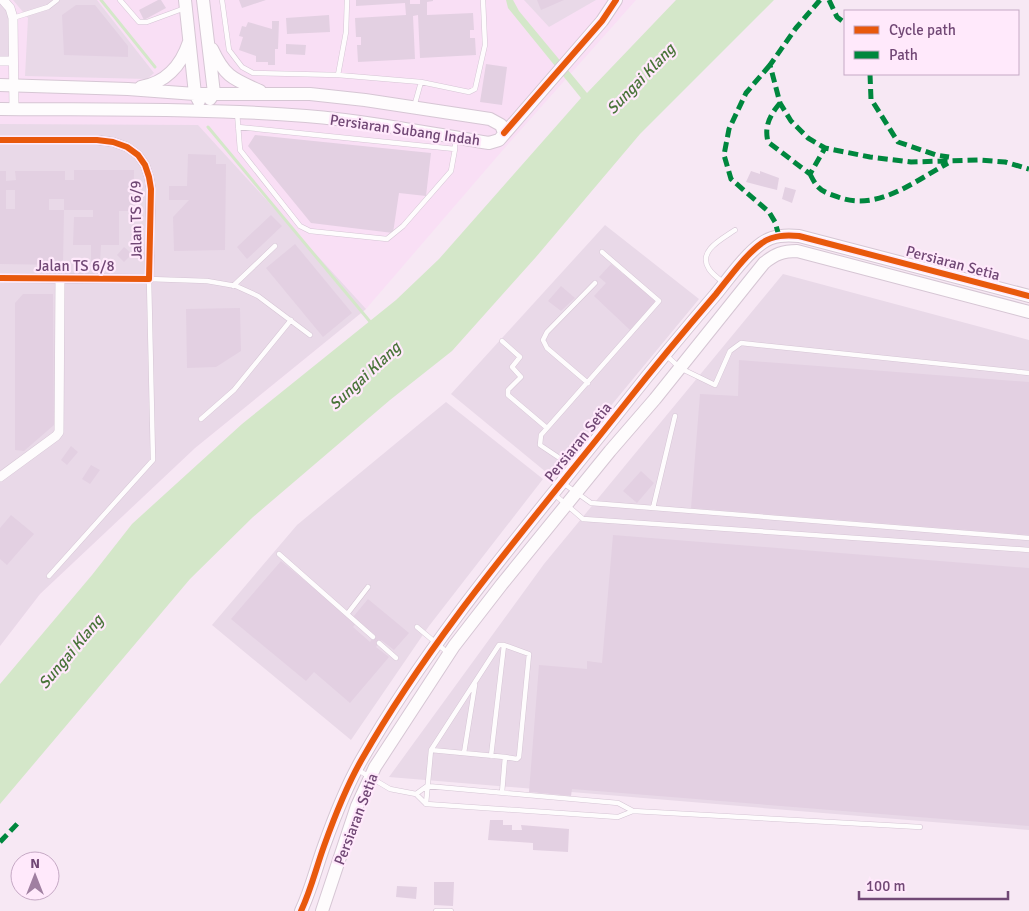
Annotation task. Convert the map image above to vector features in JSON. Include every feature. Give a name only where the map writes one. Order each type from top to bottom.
[{"type":"street","points":[[2,0],[10,8],[13,18],[14,109]]},
{"type":"street","points":[[186,4],[195,94],[204,110],[214,94],[203,0]]},
{"type":"street","points":[[504,133],[602,22],[616,0]]},
{"type":"street","points":[[128,89],[148,86],[162,80],[176,68],[186,54],[190,39]]},
{"type":"street","points":[[208,42],[226,73],[266,94]]},
{"type":"street","points":[[0,61],[14,61]]},
{"type":"street","name":"Persiaran Subang Indah","points":[[0,85],[128,89],[195,94],[310,94],[365,100],[490,120],[500,125],[504,133],[499,140],[455,143],[317,117],[237,111],[0,109]]},
{"type":"street","name":"Jalan TS 6/9","points":[[0,140],[97,140],[113,142],[127,147],[138,154],[145,165],[149,177],[149,279]]},
{"type":"street","points":[[779,236],[781,253]]},
{"type":"street","name":"Persiaran Setia","points":[[301,911],[309,894],[324,846],[357,769],[392,709],[437,644],[561,482],[665,354],[724,284],[762,243],[779,236],[799,236],[1029,296]]},
{"type":"street","name":"Persiaran Setia","points":[[322,911],[357,806],[370,778],[404,721],[449,654],[502,584],[764,263],[774,255],[798,251],[1029,312]]},
{"type":"street","name":"Jalan TS 6/8","points":[[0,278],[149,279]]},
{"type":"street","points":[[0,477],[59,432],[60,279]]},
{"type":"lane","points":[[13,18],[48,6],[57,0]]},
{"type":"lane","points":[[120,0],[139,22],[147,22],[186,4]]},
{"type":"lane","points":[[222,0],[228,50],[242,67],[252,73],[338,75],[420,82],[469,92],[475,89],[485,45],[483,0]]},
{"type":"lane","points":[[338,75],[346,32],[347,0]]},
{"type":"lane","points":[[413,108],[420,82]]},
{"type":"lane","points":[[237,111],[238,127],[240,150],[300,226],[310,231],[387,239],[394,235],[450,172],[455,143],[238,127]]},
{"type":"lane","points":[[724,284],[709,269],[706,260],[708,251],[735,230]]},
{"type":"lane","points":[[233,286],[275,246]]},
{"type":"lane","points":[[574,467],[540,445],[541,435],[659,301],[602,252]]},
{"type":"lane","points":[[49,576],[153,460],[149,279]]},
{"type":"lane","name":"Jalan TS 6/8","points":[[149,279],[207,281],[233,286],[258,296],[310,335]]},
{"type":"lane","points":[[588,383],[546,348],[543,340],[546,332],[594,283]]},
{"type":"lane","points":[[201,419],[234,390],[291,320]]},
{"type":"lane","points":[[502,341],[520,357],[512,367],[521,378],[508,390],[508,395],[547,428]]},
{"type":"lane","points":[[665,354],[680,368],[715,385],[730,351],[741,343],[1029,373]]},
{"type":"lane","points":[[653,508],[676,416]]},
{"type":"lane","points":[[561,482],[591,503],[1029,538]]},
{"type":"lane","points":[[553,493],[568,504],[583,519],[1029,550]]},
{"type":"lane","points":[[278,554],[373,638]]},
{"type":"lane","points":[[348,614],[368,587]]},
{"type":"lane","points":[[417,628],[449,654]]},
{"type":"lane","points":[[379,643],[396,658]]},
{"type":"lane","points":[[426,804],[431,750],[499,645],[529,654],[519,757],[516,759],[431,750]]},
{"type":"lane","points":[[491,756],[504,645]]},
{"type":"lane","points":[[464,753],[475,682]]},
{"type":"lane","points":[[502,793],[505,757]]},
{"type":"lane","points":[[357,769],[390,789],[416,794],[426,804],[618,817],[633,811]]},
{"type":"lane","points":[[416,794],[427,786],[618,803],[633,811],[920,827]]},
{"type":"lane","points":[[436,911],[451,911]]},
{"type":"shaded area","points":[[0,0],[636,0],[502,151],[366,309],[195,448],[40,594],[0,646]]},
{"type":"shaded area","points":[[13,0],[97,0],[154,73],[147,79],[25,76],[28,18]]},
{"type":"shaded area","points":[[524,0],[596,0],[549,27]]},
{"type":"shaded area","points":[[0,1],[7,9],[10,18],[10,56],[0,56]]},
{"type":"shaded area","points":[[0,124],[198,125],[366,309],[195,448],[40,594],[0,646]]},
{"type":"shaded area","points":[[605,225],[699,299],[552,477],[451,394]]},
{"type":"shaded area","points":[[783,274],[1029,340],[1029,830],[389,777],[544,564]]},
{"type":"shaded area","points":[[446,402],[543,479],[429,626],[351,740],[212,625],[297,525]]},
{"type":"water","name":"Sungai Klang","points":[[506,0],[513,0],[519,11],[587,93],[676,0],[774,0],[640,134],[536,257],[452,351],[390,400],[253,517],[190,579],[0,804],[0,684],[92,575],[132,524],[242,424],[396,300],[439,259],[581,98],[508,8]]},
{"type":"building","points":[[161,0],[166,8],[144,20],[139,10]]},
{"type":"building","points":[[239,0],[266,0],[242,8]]},
{"type":"building","points":[[356,0],[410,0],[410,4],[420,4],[420,0],[433,0],[427,2],[427,15],[473,13],[474,30],[470,30],[470,38],[475,38],[476,55],[420,58],[418,15],[413,16],[415,59],[358,62],[357,45],[361,45],[361,37],[356,37],[355,18],[406,15],[405,3],[356,6]]},
{"type":"building","points":[[537,0],[564,0],[541,10]]},
{"type":"building","points":[[76,5],[95,5],[128,46],[128,57],[64,55],[62,15]]},
{"type":"building","points":[[329,15],[330,32],[287,34],[286,18]]},
{"type":"building","points":[[272,21],[279,21],[278,49],[275,49],[275,65],[268,65],[268,62],[256,62],[256,56],[239,50],[243,37],[239,36],[242,26],[246,27],[248,22],[272,29]]},
{"type":"building","points":[[286,44],[306,45],[305,55],[286,54]]},
{"type":"building","points":[[486,64],[507,67],[502,105],[480,102]]},
{"type":"building","points":[[255,135],[431,153],[426,196],[399,193],[393,233],[311,223],[248,146]]},
{"type":"building","points":[[188,154],[216,155],[216,164],[226,164],[225,250],[174,251],[173,217],[189,200],[169,200],[169,186],[187,186]]},
{"type":"building","points":[[74,170],[134,170],[133,211],[119,211],[119,245],[101,245],[100,263],[91,263],[91,245],[73,245],[74,217],[93,217],[93,210],[64,210],[63,265],[0,264],[0,171],[6,171],[6,181],[16,180],[15,171],[65,171],[65,180],[74,180]],"holes":[[[6,190],[15,190],[15,209],[6,209]],[[49,199],[64,199],[64,210],[49,210]]]},
{"type":"building","points":[[751,171],[760,174],[760,171],[779,178],[777,190],[746,182]]},
{"type":"building","points":[[785,187],[796,190],[792,203],[782,199]]},
{"type":"building","points":[[271,215],[282,226],[247,259],[237,247]]},
{"type":"building","points":[[295,244],[352,313],[323,337],[266,268]]},
{"type":"building","points":[[124,247],[132,254],[124,262],[117,255]]},
{"type":"building","points":[[611,264],[623,274],[625,273],[656,301],[630,330],[594,296],[606,283],[599,277]]},
{"type":"building","points":[[561,286],[575,298],[561,311],[548,301]]},
{"type":"building","points":[[23,294],[53,294],[54,425],[24,451],[15,450],[15,303]]},
{"type":"building","points":[[240,308],[241,351],[216,367],[187,368],[186,309]]},
{"type":"building","points":[[739,360],[1029,382],[1029,535],[691,508],[700,394],[738,396]]},
{"type":"building","points":[[71,446],[78,452],[67,465],[61,460]]},
{"type":"building","points":[[91,465],[100,470],[90,484],[82,479]]},
{"type":"building","points":[[641,471],[654,483],[637,503],[623,491]]},
{"type":"building","points":[[11,515],[34,534],[7,565],[0,559],[0,528]]},
{"type":"building","points":[[613,535],[1029,568],[1029,826],[572,789],[571,796],[529,792],[539,665],[587,669],[587,661],[602,663]]},
{"type":"building","points":[[281,561],[356,623],[353,627],[370,642],[375,635],[353,617],[368,599],[409,633],[394,650],[381,640],[376,647],[389,657],[350,703],[314,672],[306,681],[231,619]]},
{"type":"building","points":[[490,820],[503,820],[503,825],[512,825],[512,830],[522,830],[521,825],[569,829],[568,852],[533,850],[533,843],[488,840]]},
{"type":"building","points":[[434,882],[454,882],[453,906],[434,905]]},
{"type":"building","points":[[397,886],[417,887],[416,899],[396,897]]},
{"type":"waterway","points":[[101,0],[155,67]]},
{"type":"waterway","points":[[208,127],[372,324]]},
{"type":"marked path","points":[[820,0],[796,28],[770,65],[780,103],[791,121],[808,138],[825,148],[870,157],[911,162],[979,160],[1005,162],[1029,169]]},
{"type":"marked path","points":[[829,0],[837,17],[844,22]]},
{"type":"marked path","points":[[770,65],[746,93],[729,129],[724,155],[731,179],[769,212],[775,222],[779,236]]},
{"type":"marked path","points":[[870,75],[871,99],[898,142],[936,155],[949,157]]},
{"type":"marked path","points":[[780,103],[773,112],[767,126],[768,142],[810,174],[825,148]]},
{"type":"marked path","points":[[810,174],[815,184],[828,193],[853,201],[867,201],[881,198],[909,186],[948,163]]},
{"type":"marked path","points":[[0,842],[18,823]]},
{"type":"cycle path","points":[[504,133],[602,21],[616,0]]},
{"type":"cycle path","points":[[0,140],[97,140],[113,142],[127,147],[138,155],[145,165],[151,189],[149,279],[0,278]]},
{"type":"cycle path","points":[[301,911],[332,824],[351,780],[362,759],[421,666],[521,533],[659,362],[756,248],[766,240],[775,237],[799,236],[1029,296]]}]
